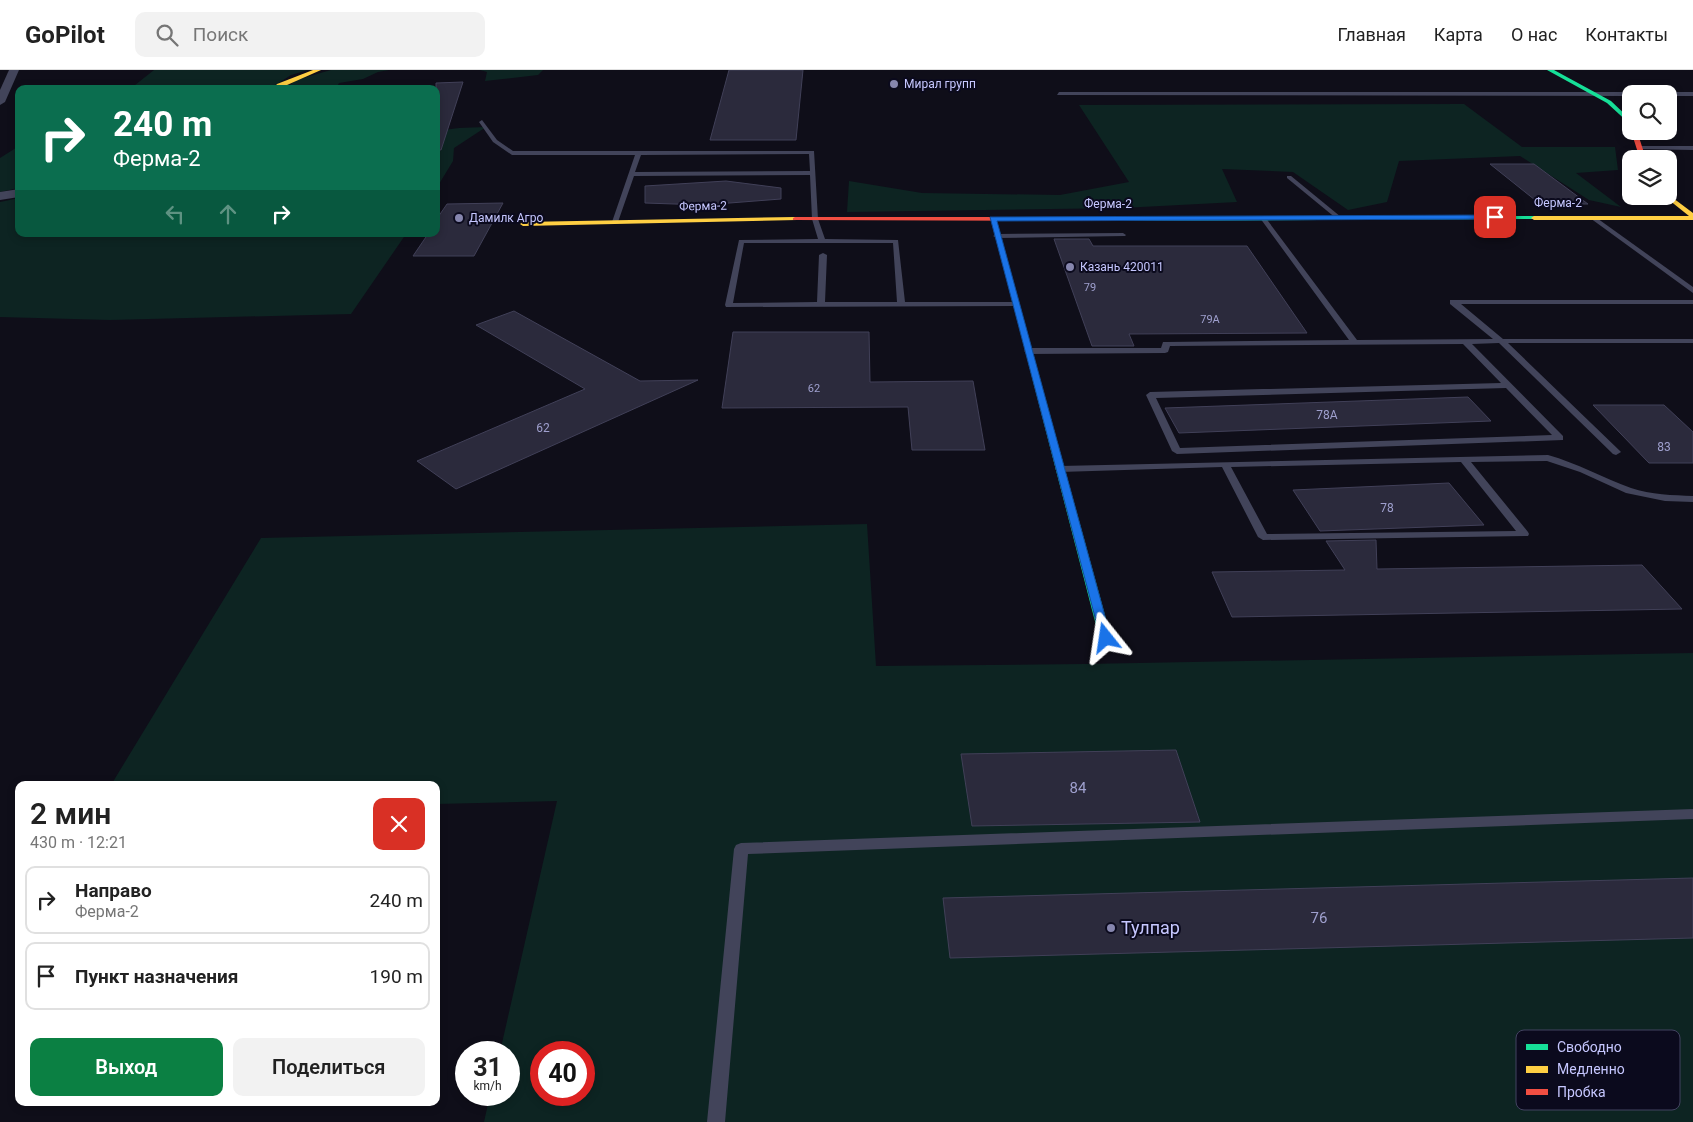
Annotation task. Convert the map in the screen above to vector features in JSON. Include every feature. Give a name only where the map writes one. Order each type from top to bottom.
[{"type":"street","points":[[0,102],[3,89],[14,70]]},
{"type":"street","points":[[279,85],[318,70]]},
{"type":"street","points":[[1550,70],[1609,102],[1622,115]]},
{"type":"street","points":[[0,196],[15,193]]},
{"type":"street","points":[[1677,204],[1693,217]]},
{"type":"street","name":"Ферма-2","points":[[523,224],[815,219],[1693,217]]},
{"type":"street","points":[[992,219],[1106,638]]},
{"type":"lane","points":[[1059,94],[1622,94]]},
{"type":"lane","points":[[1677,94],[1693,94]]},
{"type":"lane","points":[[482,122],[495,141],[512,153],[812,152],[815,219],[822,241]]},
{"type":"lane","points":[[1676,150],[1693,148]]},
{"type":"lane","points":[[616,222],[639,153]]},
{"type":"lane","points":[[632,174],[813,173]]},
{"type":"lane","points":[[1289,177],[1338,218]]},
{"type":"lane","points":[[1592,217],[1693,291]]},
{"type":"lane","points":[[1263,218],[1355,342]]},
{"type":"lane","points":[[997,236],[1123,236]]},
{"type":"lane","points":[[901,305],[896,241],[741,241],[729,306],[821,305],[901,305],[1016,304]]},
{"type":"lane","points":[[821,305],[823,255]]},
{"type":"lane","points":[[1616,452],[1501,341],[1453,302],[1693,302]]},
{"type":"lane","points":[[1465,341],[1560,438],[1177,451],[1150,395],[1508,385]]},
{"type":"lane","points":[[1028,351],[1165,350],[1166,344],[1693,341]]},
{"type":"lane","points":[[1060,469],[1548,458],[1583,470],[1630,491],[1665,498],[1693,499]]},
{"type":"lane","points":[[1226,464],[1263,537],[1524,534],[1464,460]]},
{"type":"lane","points":[[716,1122],[740,849],[1693,814]]},
{"type":"green space","points":[[154,70],[308,70],[291,75],[275,85],[135,85]]},
{"type":"green space","points":[[331,70],[389,70],[378,72],[363,79],[339,83],[338,85],[290,85],[296,80]]},
{"type":"green space","points":[[480,70],[543,70],[538,75],[485,81],[487,72]]},
{"type":"green space","points":[[1464,104],[1522,147],[1615,147],[1618,170],[1576,173],[1621,207],[1589,200],[1520,156],[1399,161],[1387,202],[1348,210],[1293,172],[1222,169],[1237,202],[1122,208],[847,212],[849,181],[922,193],[1060,195],[1129,182],[1079,105]]},
{"type":"green space","points":[[486,127],[454,148],[453,161],[440,182],[440,130]]},
{"type":"green space","points":[[15,149],[15,189],[0,192],[0,158]]},
{"type":"green space","points":[[15,199],[15,237],[404,237],[351,314],[110,320],[0,317],[0,202]]},
{"type":"green space","name":"Тулпар","points":[[867,524],[876,666],[1693,653],[1693,1122],[484,1122],[488,1106],[520,1106],[520,1041],[502,1041],[557,801],[440,804],[440,781],[113,781],[261,538]]},
{"type":"building","points":[[729,70],[803,70],[796,140],[710,140]]},
{"type":"building","points":[[463,82],[441,150],[440,85],[436,85],[436,83]]},
{"type":"building","points":[[1490,164],[1534,164],[1588,204],[1540,204]]},
{"type":"building","points":[[726,181],[781,188],[781,199],[704,205],[645,203],[645,186]]},
{"type":"building","points":[[503,203],[474,256],[413,256],[426,237],[440,237],[440,214],[447,204]]},
{"type":"building","points":[[1054,239],[1089,239],[1093,246],[1247,246],[1307,333],[1129,334],[1134,346],[1092,346]]},
{"type":"building","points":[[514,311],[640,381],[698,380],[456,489],[417,461],[585,389],[476,325]]},
{"type":"building","points":[[733,332],[869,332],[870,382],[973,381],[985,450],[912,450],[908,407],[722,408]]},
{"type":"building","points":[[1468,397],[1491,421],[1179,433],[1165,408]]},
{"type":"building","points":[[1593,405],[1664,405],[1693,432],[1693,463],[1649,463]]},
{"type":"building","points":[[1449,483],[1484,525],[1320,531],[1293,490]]},
{"type":"building","points":[[1376,540],[1377,569],[1642,565],[1682,609],[1232,617],[1212,572],[1345,570],[1326,541]]},
{"type":"building","points":[[1176,750],[1200,822],[972,826],[961,754]]},
{"type":"building","points":[[1693,878],[1693,938],[950,958],[943,898]]},
{"type":"traffic: fast","points":[[1550,70],[1609,102],[1622,114]]},
{"type":"traffic: fast","points":[[1118,219],[1534,218]]},
{"type":"traffic: fast","points":[[993,219],[1105,637]]},
{"type":"traffic: slow","points":[[279,85],[318,70]]},
{"type":"traffic: slow","points":[[1677,204],[1693,216]]},
{"type":"traffic: slow","points":[[1534,218],[1693,218]]},
{"type":"traffic: slow","points":[[523,224],[795,219]]},
{"type":"traffic: jam","points":[[1637,140],[1640,150]]},
{"type":"traffic: jam","points":[[795,219],[1118,219]]},
{"type":"place","name":"Мирал групп","points":[[894,84]]},
{"type":"place","name":"Дамилк Агро","points":[[459,218]]},
{"type":"place","name":"Казань 420011","points":[[1070,267]]},
{"type":"place","name":"Тулпар","points":[[1111,928]]},
{"type":"route","points":[[1106,638],[992,219],[1495,217]]}]
